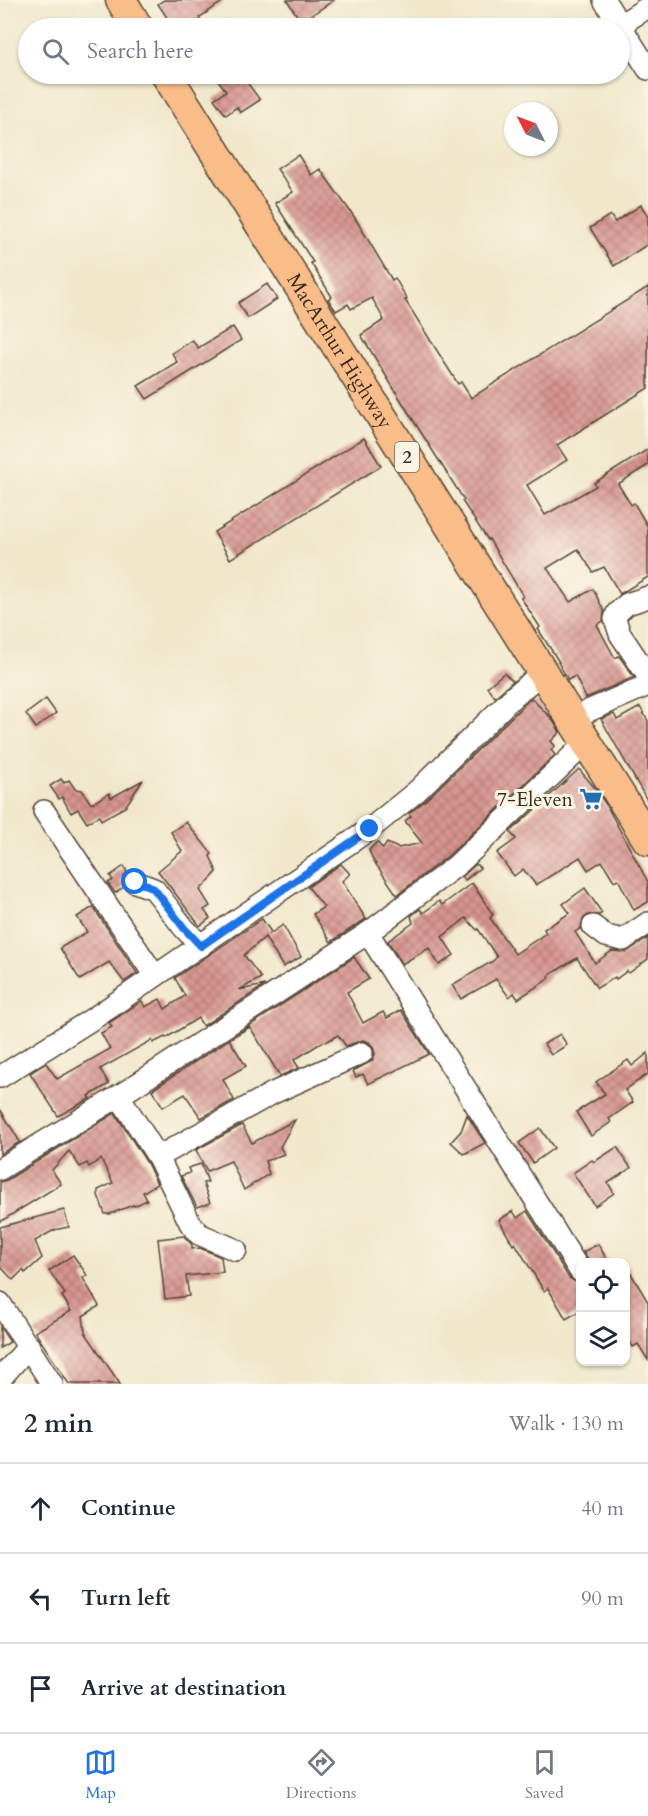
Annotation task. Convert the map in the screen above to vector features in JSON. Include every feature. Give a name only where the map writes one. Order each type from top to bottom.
[{"type":"highway","points":[[121,0],[132,18]]},
{"type":"highway","name":"MacArthur Highway","points":[[172,84],[648,840]]},
{"type":"street","points":[[604,0],[616,18]]},
{"type":"street","points":[[630,19],[648,7]]},
{"type":"street","points":[[630,41],[648,69]]},
{"type":"street","points":[[648,597],[627,604],[617,613],[615,619],[620,634],[648,676]]},
{"type":"street","points":[[0,1077],[97,1016],[201,946],[394,811],[514,696],[542,673]]},
{"type":"street","points":[[0,1169],[119,1096],[368,933],[457,865],[579,731],[648,685]]},
{"type":"street","points":[[44,812],[155,976]]},
{"type":"street","points":[[135,882],[154,889],[201,946]]},
{"type":"street","points":[[593,926],[606,936],[623,940],[648,923]]},
{"type":"street","points":[[368,933],[576,1265]]},
{"type":"street","points":[[158,1157],[273,1093],[362,1053]]},
{"type":"street","points":[[119,1096],[158,1157],[190,1223],[199,1234],[236,1250]]},
{"type":"street","points":[[0,1303],[52,1384]]},
{"type":"street","points":[[0,1379],[29,1346]]},
{"type":"building","points":[[164,0],[225,0],[199,18],[167,18],[158,4]]},
{"type":"building","points":[[287,0],[334,0],[307,18],[298,18]]},
{"type":"building","points":[[221,84],[248,84],[260,100],[240,113],[237,107],[226,115],[214,99],[226,91]]},
{"type":"building","points":[[298,155],[311,175],[320,169],[355,218],[392,280],[395,278],[407,299],[405,300],[458,384],[461,382],[471,398],[648,287],[648,388],[557,445],[567,460],[527,485],[545,515],[596,486],[594,483],[648,449],[648,465],[618,484],[631,505],[634,503],[648,527],[648,577],[620,594],[604,567],[593,572],[578,549],[547,568],[570,602],[593,589],[604,611],[603,621],[597,625],[615,658],[619,656],[634,677],[586,698],[575,676],[568,680],[538,629],[540,627],[521,598],[523,596],[489,539],[462,501],[464,500],[361,335],[384,320],[372,298],[351,309],[348,304],[336,311],[328,299],[332,297],[311,263],[313,262],[275,203],[293,192],[277,169]]},
{"type":"building","points":[[641,205],[648,217],[648,244],[614,266],[590,228],[610,215],[615,222]]},
{"type":"building","points":[[267,284],[277,299],[248,318],[238,303]]},
{"type":"building","points":[[233,327],[241,340],[147,399],[138,386],[177,362],[172,353],[192,340],[198,348]]},
{"type":"building","points":[[364,438],[381,466],[230,559],[214,532]]},
{"type":"building","points":[[504,673],[513,681],[495,697],[487,687]]},
{"type":"building","points":[[531,698],[552,719],[560,732],[551,741],[555,746],[551,750],[555,755],[449,855],[397,895],[373,860],[369,850],[377,842],[383,849],[387,843],[398,848],[422,843],[405,821],[411,816],[409,813],[426,800]]},
{"type":"building","points":[[46,699],[56,713],[36,728],[26,714]]},
{"type":"building","points":[[640,707],[648,721],[648,802],[601,719],[614,714],[617,720]]},
{"type":"building","points":[[579,769],[605,803],[648,882],[648,902],[634,910],[618,879],[614,881],[602,861],[588,870],[580,857],[536,885],[523,869],[514,876],[497,853],[516,839],[510,832]]},
{"type":"building","points":[[61,779],[64,783],[69,780],[75,789],[82,790],[91,804],[109,793],[111,798],[143,780],[125,807],[101,820],[99,816],[87,823],[78,809],[71,813],[62,797],[59,799],[50,786]]},
{"type":"building","points":[[186,822],[212,854],[210,856],[217,872],[200,890],[210,906],[204,910],[210,918],[200,926],[158,871],[182,851],[171,832]]},
{"type":"building","points":[[341,864],[350,874],[342,881],[366,919],[331,942],[313,914],[324,907],[308,887]]},
{"type":"building","points":[[476,864],[480,868],[465,880],[462,877]]},
{"type":"building","points":[[124,866],[127,872],[123,878],[124,887],[115,893],[108,883],[113,880],[110,876]]},
{"type":"building","points":[[472,883],[493,915],[490,918],[515,954],[546,933],[544,929],[570,913],[563,904],[585,888],[602,913],[588,915],[583,919],[581,928],[575,932],[595,963],[612,951],[626,952],[648,938],[648,959],[629,973],[627,971],[597,988],[577,958],[518,999],[514,993],[509,997],[496,979],[461,999],[452,985],[497,957],[478,929],[466,918],[442,937],[454,955],[439,965],[429,948],[402,964],[388,941],[413,923],[411,916],[420,909],[423,913],[439,901],[442,905]]},
{"type":"building","points":[[93,907],[137,973],[124,982],[109,962],[80,980],[60,948],[87,932],[77,917]]},
{"type":"building","points":[[262,919],[271,932],[268,935],[283,925],[301,957],[283,967],[265,937],[244,955],[261,978],[239,990],[265,985],[203,1026],[198,1018],[166,1038],[153,1043],[152,1040],[100,1069],[109,1084],[89,1096],[91,1098],[58,1116],[30,1073],[46,1063],[57,1079],[110,1049],[101,1033],[112,1027],[109,1023],[142,1001],[145,1007],[160,999],[165,1009],[185,996],[175,978]]},
{"type":"building","points":[[354,957],[369,979],[347,992],[363,1023],[383,1012],[387,1018],[401,1010],[429,1054],[368,1084],[363,1074],[356,1077],[353,1071],[372,1061],[375,1054],[369,1042],[363,1040],[346,1046],[338,1035],[294,1060],[299,1068],[280,1076],[250,1027],[232,1037]]},
{"type":"building","points":[[560,1034],[567,1045],[551,1055],[544,1044]]},
{"type":"building","points":[[229,1039],[246,1066],[223,1079],[234,1100],[201,1118],[185,1094],[163,1107],[152,1090]]},
{"type":"building","points":[[648,1053],[648,1074],[625,1090],[633,1102],[609,1119],[611,1122],[591,1136],[576,1112],[605,1094],[596,1082],[628,1060],[632,1066]]},
{"type":"building","points":[[0,1109],[20,1142],[0,1154]]},
{"type":"building","points":[[115,1113],[147,1163],[157,1184],[143,1192],[147,1200],[105,1214],[98,1190],[113,1183],[101,1159],[89,1167],[87,1163],[80,1167],[69,1151],[52,1170],[61,1184],[0,1222],[0,1182],[7,1180]]},
{"type":"building","points":[[467,1115],[485,1143],[464,1154],[451,1142],[461,1131]]},
{"type":"building","points":[[295,1120],[280,1147],[284,1154],[265,1161],[269,1174],[244,1190],[231,1161],[207,1171],[196,1150],[242,1125],[252,1143]]},
{"type":"building","points":[[540,1128],[554,1148],[533,1163],[519,1143]]},
{"type":"building","points":[[617,1147],[631,1168],[608,1183],[614,1193],[595,1206],[573,1173]]},
{"type":"building","points":[[201,1164],[208,1182],[203,1183],[210,1203],[197,1207],[181,1176],[190,1173],[188,1168]]},
{"type":"building","points":[[64,1210],[69,1227],[54,1230],[35,1241],[42,1258],[25,1273],[23,1270],[13,1280],[0,1266],[0,1227]]},
{"type":"building","points":[[513,1211],[517,1218],[527,1211],[569,1278],[576,1282],[576,1313],[566,1319],[548,1288],[544,1291],[499,1220]]},
{"type":"building","points":[[184,1236],[192,1245],[192,1249],[200,1248],[221,1257],[223,1272],[186,1276],[189,1296],[165,1299],[158,1239]]},
{"type":"building","points":[[598,1244],[606,1258],[587,1258],[583,1252]]},
{"type":"building","points":[[73,1255],[87,1275],[83,1278],[99,1306],[83,1316],[85,1332],[120,1384],[69,1384],[35,1332],[71,1311],[62,1296],[65,1294],[49,1271]]},
{"type":"building","points":[[630,1272],[648,1302],[648,1360],[638,1344],[633,1347],[630,1342]]},
{"type":"building","points":[[0,1327],[10,1342],[0,1348]]},
{"type":"place","name":"7-Eleven","points":[[591,799]]},
{"type":"route","points":[[135,882],[154,889],[201,946],[370,829]]}]
